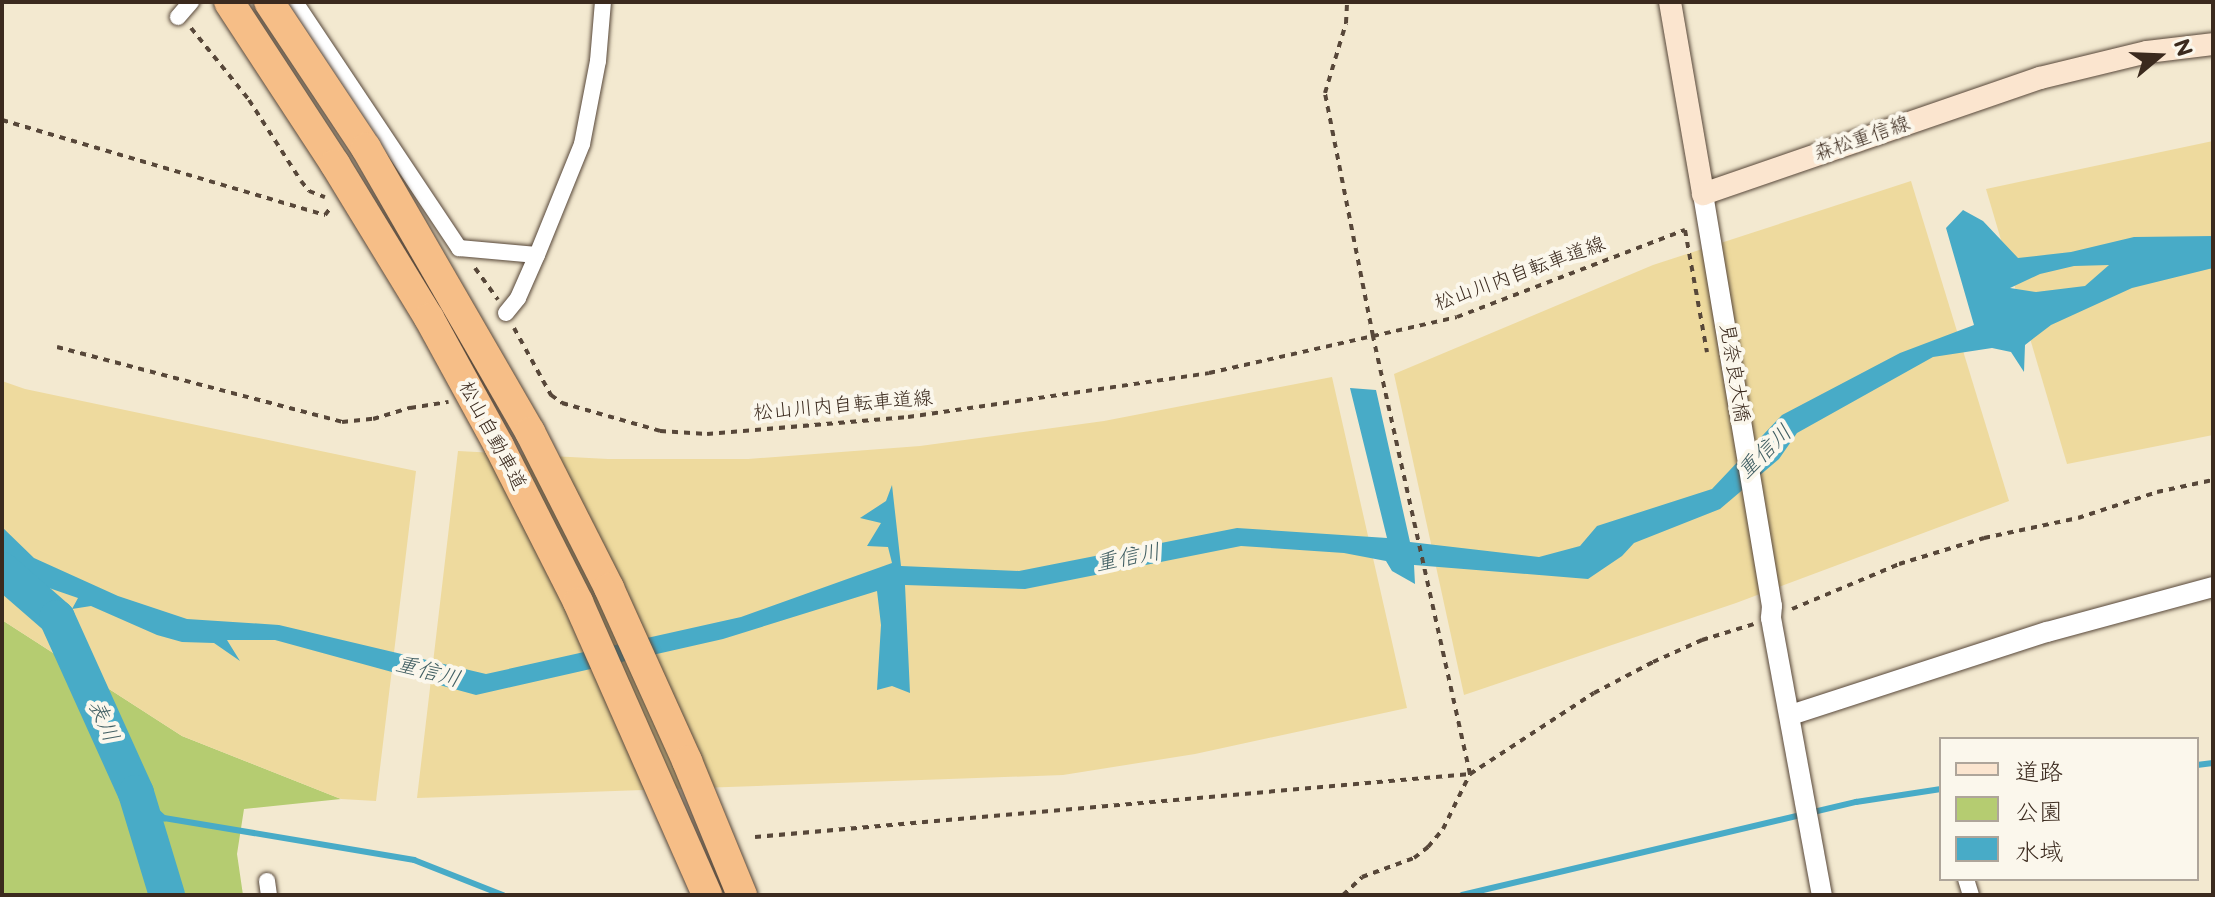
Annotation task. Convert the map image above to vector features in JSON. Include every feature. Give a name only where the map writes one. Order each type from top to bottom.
[{"type":"highway","name":"松山自動車道","points":[[229,2],[429,318],[499,446],[578,602],[707,895]]},
{"type":"highway","name":"松山自動車道","points":[[269,2],[366,148],[530,432],[609,588],[687,761],[742,895]]},
{"type":"main road","points":[[1670,2],[1703,194]]},
{"type":"main road","name":"森松重信線","points":[[1703,194],[2040,78],[2147,52],[2213,44]]},
{"type":"street","points":[[178,17],[191,2]]},
{"type":"street","points":[[295,2],[459,248],[537,255]]},
{"type":"street","points":[[506,313],[518,298],[582,144],[598,61],[603,2]]},
{"type":"street","name":"見奈良大橋","points":[[1703,194],[1712,236],[1764,614],[1791,715],[1822,895]]},
{"type":"street","points":[[1791,715],[2047,632],[2213,587]]},
{"type":"path","points":[[1343,895],[1362,877],[1414,858],[1428,847],[1443,829],[1470,774],[1373,336],[1325,93],[1346,23],[1347,2]]},
{"type":"path","points":[[2,120],[48,131],[325,215],[336,201],[309,191],[240,87],[199,36],[178,17]]},
{"type":"path","name":"松山川内自転車道線","points":[[459,248],[506,313],[551,395],[562,403],[660,431],[707,434],[908,417],[1209,373],[1457,317],[1685,230],[1687,243]]},
{"type":"path","points":[[57,347],[342,422],[373,419],[410,408]]},
{"type":"path","points":[[755,837],[1470,774],[1594,693],[1653,662],[1764,614],[1899,564],[1984,538],[2078,518],[2157,492],[2213,480]]},
{"type":"green space","points":[[2,620],[182,736],[341,799],[244,809],[237,854],[243,895],[2,895]]},
{"type":"sand","points":[[2213,141],[2213,435],[2067,464],[1986,189]]},
{"type":"sand","points":[[1911,181],[2009,501],[1736,603],[1464,695],[1394,374],[1653,265]]},
{"type":"sand","points":[[1332,377],[1407,708],[1195,754],[1063,775],[417,798],[458,451],[608,459],[748,459],[920,446],[1104,421]]},
{"type":"sand","points":[[2,381],[25,389],[416,471],[376,801],[341,799],[182,736],[2,620]]},
{"type":"water","name":"重信川","points":[[1963,210],[1983,221],[2018,258],[2071,252],[2134,237],[2213,236],[2213,268],[2132,288],[2051,325],[2025,345],[2024,372],[2011,352],[1992,348],[1933,357],[1797,433],[1779,459],[1720,509],[1634,543],[1622,556],[1588,579],[1414,565],[1415,584],[1392,571],[1386,561],[1344,553],[1241,546],[1025,589],[905,585],[910,693],[892,686],[877,690],[881,625],[877,591],[723,639],[476,695],[275,640],[227,640],[240,661],[214,643],[182,642],[157,635],[91,606],[72,609],[78,598],[49,588],[2,590],[2,527],[34,558],[118,596],[187,619],[279,625],[486,674],[741,617],[892,563],[888,547],[867,546],[881,523],[860,518],[886,501],[892,485],[901,566],[1019,571],[1237,528],[1387,538],[1350,388],[1376,390],[1410,542],[1539,557],[1580,546],[1597,526],[1712,489],[1782,415],[1900,353],[1974,325],[1946,228]],"holes":[[[2109,265],[2085,286],[2036,292],[2010,288],[2040,274],[2074,266]]]},
{"type":"waterway","name":"表川","points":[[2,570],[57,618],[136,793],[167,895]]},
{"type":"waterway","points":[[2199,765],[2213,763]]},
{"type":"waterway","points":[[1462,895],[1856,802],[1939,789]]},
{"type":"waterway","points":[[136,793],[164,818],[414,860],[503,895]]}]
